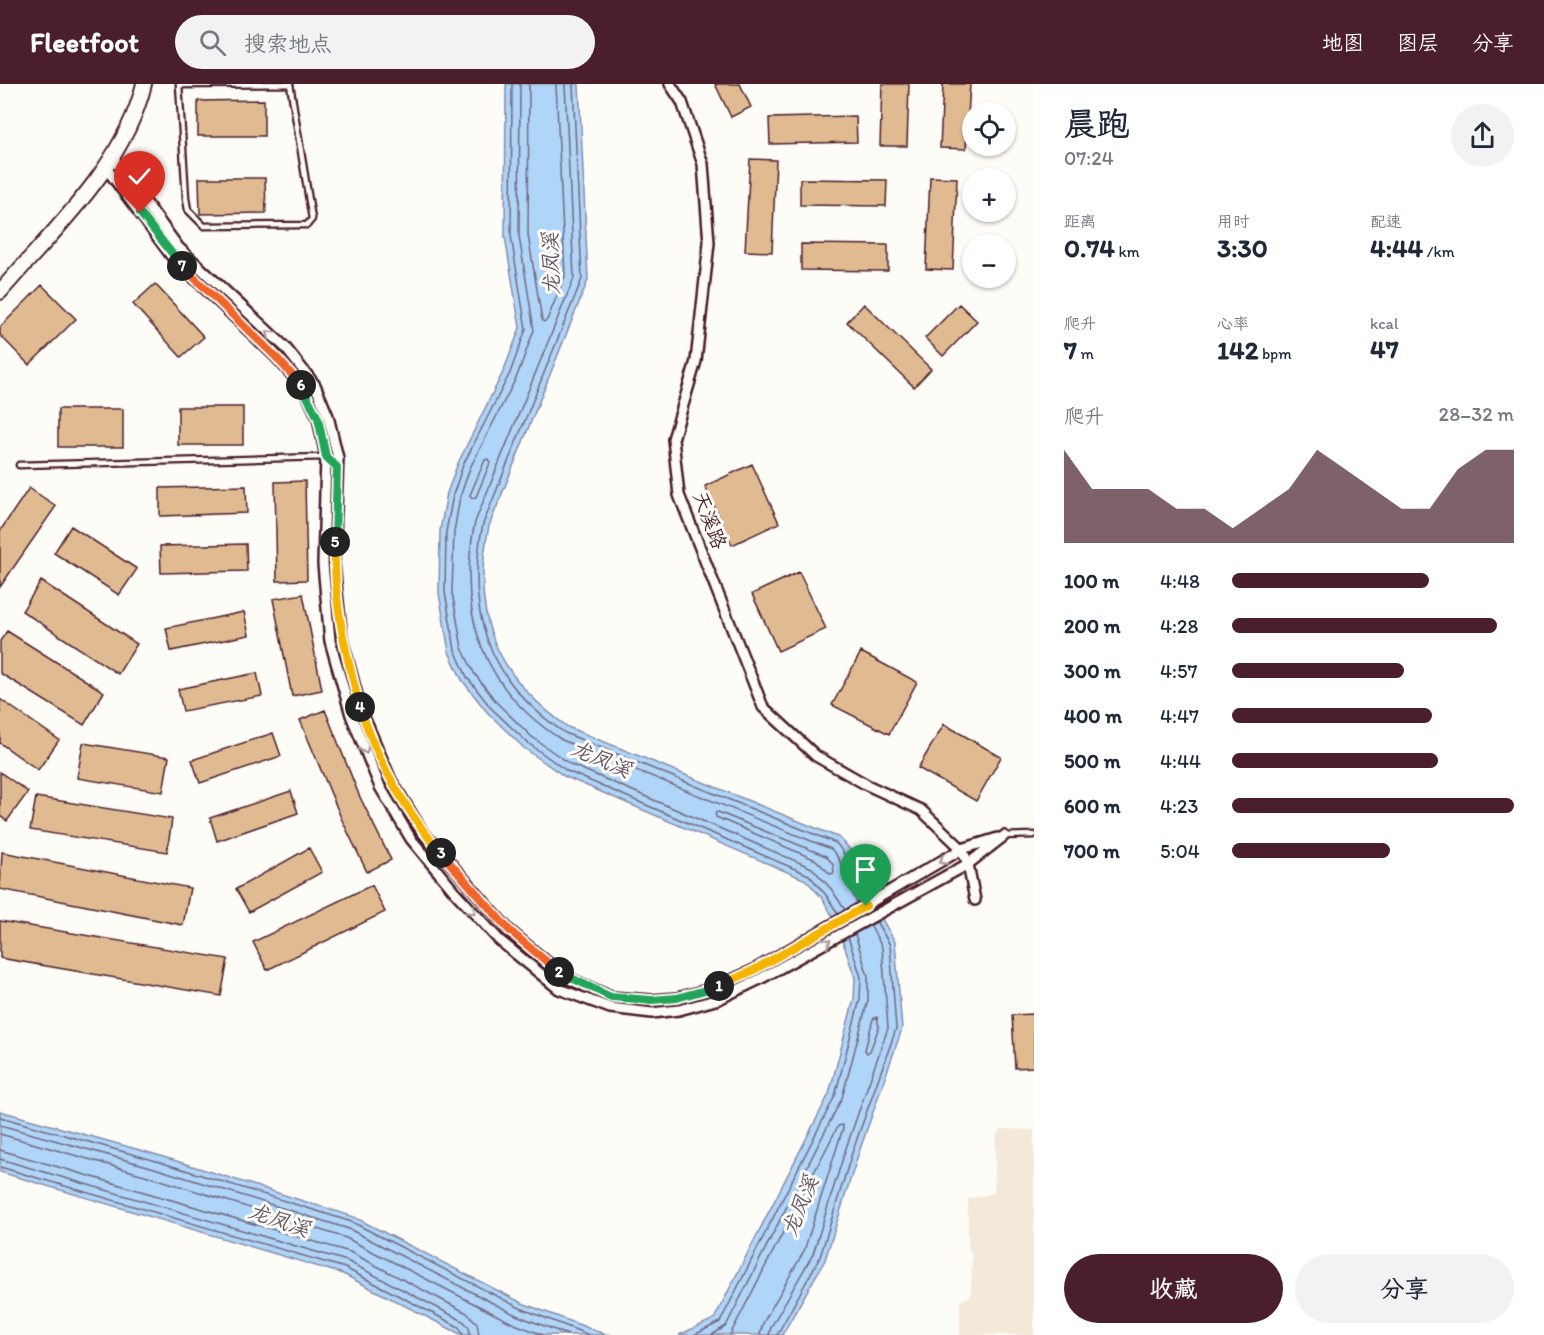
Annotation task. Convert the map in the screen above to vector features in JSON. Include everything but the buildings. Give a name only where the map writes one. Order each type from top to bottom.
[{"type":"street","points":[[0,292],[110,164],[138,106],[144,84]]},
{"type":"street","name":"天溪路","points":[[670,84],[682,102],[703,164],[709,243],[696,361],[673,439],[679,495],[763,707],[816,756],[867,785],[921,810],[962,849]]},
{"type":"street","points":[[110,164],[178,247],[285,347],[315,385],[328,416],[335,446],[337,467],[334,564],[342,638],[361,710],[391,780],[422,831],[509,930],[564,976],[611,997],[651,1000],[677,998],[714,988],[752,971],[962,849],[1004,836]]},
{"type":"street","points":[[110,164],[173,258],[276,357],[305,390],[318,418],[326,457],[323,564],[330,641],[351,716],[371,766],[380,787],[411,839],[454,891],[500,940],[560,989],[610,1008],[652,1013],[679,1010],[719,999],[759,980],[930,886],[968,864],[1004,836]]},
{"type":"street","points":[[962,849],[968,864],[975,900]]},
{"type":"lane","points":[[290,84],[311,202],[312,219],[307,225],[204,226],[195,218],[188,210],[186,198],[179,85],[290,84]]},
{"type":"lane","points":[[326,457],[335,446]]},
{"type":"lane","points":[[18,465],[326,457],[337,467]]},
{"type":"lane","points":[[1004,836],[1034,835]]},
{"type":"shaded area","points":[[1001,1129],[1034,1130],[1034,1335],[960,1335],[960,1301],[971,1296],[972,1256],[968,1246],[968,1199],[994,1193],[996,1136]]},
{"type":"water","name":"龙凤溪","points":[[506,84],[579,84],[588,280],[489,526],[484,558],[483,587],[486,615],[494,640],[505,664],[522,686],[568,727],[840,838],[853,853],[862,884],[895,942],[902,1029],[858,1155],[825,1260],[782,1335],[679,1335],[714,1319],[829,1094],[854,999],[855,978],[837,924],[822,898],[806,880],[564,776],[524,748],[487,712],[462,680],[449,652],[439,593],[440,531],[447,493],[458,463],[504,370],[520,328],[505,237]]},
{"type":"water","name":"龙凤溪","points":[[0,1111],[154,1154],[354,1217],[522,1303],[612,1335],[462,1335],[343,1274],[0,1172]]},
{"type":"route","points":[[140,213],[173,258],[276,357],[305,390],[318,418],[326,457],[337,467],[334,564],[342,638],[361,710],[391,780],[422,831],[509,930],[564,976],[611,997],[651,1000],[677,998],[714,988],[752,971],[866,906]]}]
